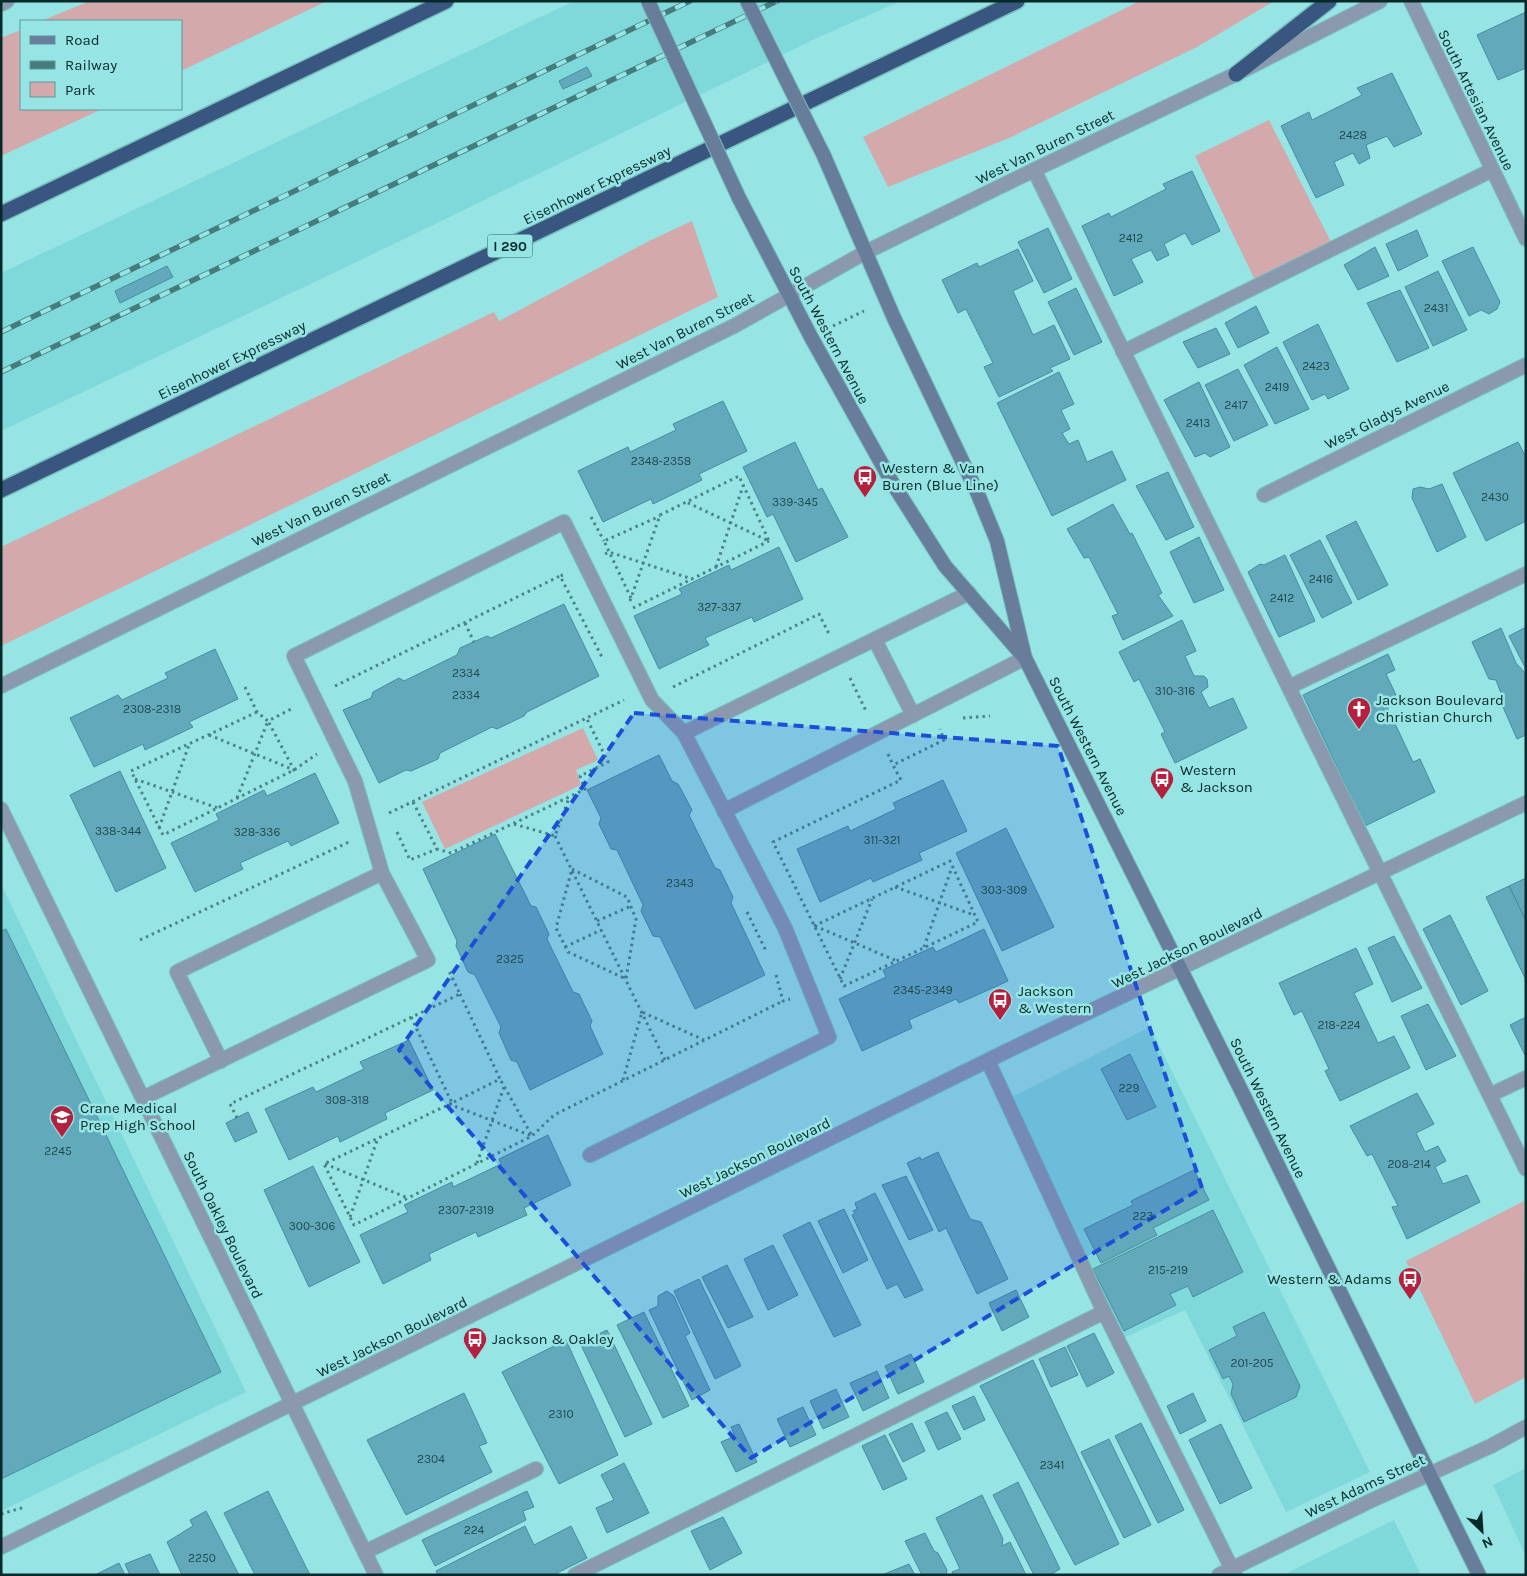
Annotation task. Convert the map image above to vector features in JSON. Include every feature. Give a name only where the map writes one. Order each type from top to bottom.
[{"type":"highway","points":[[1,214],[446,1]]},
{"type":"highway","name":"Eisenhower Expressway","points":[[1,490],[1018,1]]},
{"type":"highway","points":[[1236,74],[1328,1]]},
{"type":"main road","name":"South Western Avenue","points":[[648,1],[739,198],[789,295],[893,484],[945,566],[1025,658]]},
{"type":"main road","name":"South Western Avenue","points":[[747,1],[824,156],[894,318],[978,492],[997,541],[1025,658],[1430,1472],[1479,1575]]},
{"type":"street","points":[[1,4],[7,1]]},
{"type":"street","name":"West Van Buren Street","points":[[1,686],[736,325],[866,252],[1236,74],[1380,1]]},
{"type":"street","name":"South Artesian Avenue","points":[[1411,1],[1526,239]]},
{"type":"street","points":[[1034,170],[1526,1169]]},
{"type":"street","points":[[1123,352],[1492,170]]},
{"type":"street","name":"West Gladys Avenue","points":[[1264,495],[1526,365]]},
{"type":"street","points":[[143,1098],[428,960],[382,873],[355,781],[294,656],[564,522],[652,700],[684,733],[785,928],[829,1037],[590,1155]]},
{"type":"street","points":[[1289,687],[1526,574]]},
{"type":"street","points":[[684,733],[969,593]]},
{"type":"street","points":[[875,640],[913,715]]},
{"type":"street","points":[[724,811],[1025,658]]},
{"type":"street","name":"West Jackson Boulevard","points":[[1,1547],[988,1061],[1526,803]]},
{"type":"street","name":"South Oakley Boulevard","points":[[1,809],[376,1575]]},
{"type":"street","points":[[221,1061],[177,972],[382,873]]},
{"type":"street","points":[[988,1061],[1228,1573]]},
{"type":"street","points":[[1490,1096],[1526,1078]]},
{"type":"street","points":[[575,1575],[1104,1312]]},
{"type":"street","name":"West Adams Street","points":[[1228,1573],[1430,1472],[1491,1446],[1526,1427]]},
{"type":"street","points":[[366,1552],[536,1469]]},
{"type":"path","points":[[833,326],[864,311]]},
{"type":"path","points":[[604,542],[739,476],[769,541]]},
{"type":"path","points":[[716,568],[743,485]]},
{"type":"path","points":[[686,502],[769,541]]},
{"type":"path","points":[[628,605],[660,515]]},
{"type":"path","points":[[592,517],[631,598]]},
{"type":"path","points":[[626,612],[769,541]]},
{"type":"path","points":[[237,798],[268,721],[609,552],[692,579]]},
{"type":"path","points":[[560,576],[607,668]]},
{"type":"path","points":[[670,688],[819,614],[901,780],[773,842],[840,980],[844,986],[978,922],[950,861],[814,926]]},
{"type":"path","points":[[465,623],[474,642]]},
{"type":"path","points":[[245,686],[257,712],[268,721],[294,770]]},
{"type":"path","points":[[140,940],[370,832],[378,828],[388,814],[624,702],[620,693]]},
{"type":"path","points":[[257,712],[131,771],[162,835],[294,770],[335,741]]},
{"type":"path","points":[[957,721],[965,717],[990,716]]},
{"type":"path","points":[[395,829],[410,860],[437,849],[452,853],[585,789],[580,776],[608,762],[587,719]]},
{"type":"path","points":[[893,765],[944,740],[939,728],[948,724]]},
{"type":"path","points":[[209,735],[294,770]]},
{"type":"path","points":[[159,828],[189,744]]},
{"type":"path","points":[[134,779],[218,808]]},
{"type":"path","points":[[555,836],[569,798]]},
{"type":"path","points":[[413,802],[437,849]]},
{"type":"path","points":[[384,805],[392,821]]},
{"type":"path","points":[[513,824],[555,836],[665,1060]]},
{"type":"path","points":[[924,948],[952,866]]},
{"type":"path","points":[[572,869],[627,897],[636,919],[626,979]]},
{"type":"path","points":[[572,869],[556,928],[565,947],[568,952],[626,979]]},
{"type":"path","points":[[895,887],[975,916]]},
{"type":"path","points":[[840,980],[872,898]]},
{"type":"path","points":[[597,921],[631,906]]},
{"type":"path","points":[[814,926],[897,961]]},
{"type":"path","points":[[565,947],[601,929]]},
{"type":"path","points":[[460,994],[500,1079],[532,1136]]},
{"type":"path","points":[[324,1164],[354,1225],[532,1136],[554,1115],[783,1001]]},
{"type":"path","points":[[642,1012],[705,1040]]},
{"type":"path","points":[[623,1081],[642,1012]]},
{"type":"path","points":[[411,1017],[451,1103],[532,1136]]},
{"type":"path","points":[[324,1164],[500,1079]]},
{"type":"path","points":[[476,1164],[504,1086]]},
{"type":"path","points":[[350,1217],[378,1138]]},
{"type":"path","points":[[324,1164],[408,1198]]},
{"type":"highlighted area","points":[[634,713],[1058,746],[1202,1188],[751,1458],[399,1050]]},
{"type":"shaded area","points":[[574,1],[901,1],[819,37],[365,258],[1,431],[1,273]]},
{"type":"shaded area","name":"Crane Medical Prep High School","points":[[1,884],[246,1392],[1,1511]]},
{"type":"shaded area","points":[[1150,1027],[1370,1472],[1286,1512],[1185,1310],[1119,1340],[1006,1100]]},
{"type":"shaded area","points":[[1526,1468],[1526,1556],[1493,1485]]},
{"type":"shaded area","points":[[1394,1520],[1421,1575],[1283,1575]]},
{"type":"green space","points":[[90,1],[327,1],[182,71],[182,20],[43,20]]},
{"type":"green space","points":[[1140,1],[1274,1],[1197,47],[1009,138],[888,187],[863,137]]},
{"type":"green space","points":[[20,30],[20,110],[100,110],[1,156],[1,38]]},
{"type":"green space","points":[[1269,120],[1331,242],[1255,280],[1195,156]]},
{"type":"green space","points":[[692,221],[718,297],[1,646],[1,547],[494,312],[499,321],[649,241]]},
{"type":"green space","points":[[583,728],[598,760],[576,770],[581,785],[445,849],[422,802]]},
{"type":"green space","points":[[1524,1201],[1526,1377],[1475,1404],[1406,1261]]},
{"type":"building","points":[[1526,12],[1526,68],[1498,80],[1477,35]]},
{"type":"building","points":[[587,67],[592,76],[563,89],[559,81]]},
{"type":"building","points":[[1392,73],[1422,134],[1394,147],[1387,136],[1366,145],[1370,158],[1359,164],[1353,153],[1334,162],[1344,185],[1316,198],[1281,126],[1309,112],[1312,120],[1362,95],[1357,88]]},
{"type":"building","points":[[1192,171],[1220,231],[1192,245],[1185,233],[1164,244],[1169,255],[1157,261],[1151,250],[1131,259],[1143,282],[1114,296],[1082,226],[1109,213],[1111,217],[1166,189],[1163,184]]},
{"type":"building","points":[[1048,228],[1072,279],[1044,293],[1018,242]]},
{"type":"building","points":[[1417,230],[1428,256],[1398,271],[1386,244]]},
{"type":"building","points":[[1375,247],[1389,276],[1358,290],[1344,265]]},
{"type":"building","points":[[1473,247],[1500,302],[1497,309],[1489,314],[1481,310],[1469,316],[1442,261]]},
{"type":"building","points":[[1018,249],[1033,281],[1013,291],[1033,335],[1054,325],[1070,359],[1050,368],[1053,371],[999,397],[984,367],[993,363],[966,309],[958,313],[942,280],[977,263],[979,267]]},
{"type":"building","points":[[167,266],[173,277],[120,303],[115,291]]},
{"type":"building","points":[[1438,271],[1467,330],[1433,346],[1405,287]]},
{"type":"building","points":[[1076,288],[1102,342],[1074,355],[1048,302]]},
{"type":"building","points":[[1400,290],[1429,348],[1397,362],[1367,303]]},
{"type":"building","points":[[1256,306],[1269,333],[1238,348],[1225,323]]},
{"type":"building","points":[[1318,324],[1349,389],[1328,399],[1325,394],[1312,400],[1283,342]]},
{"type":"building","points":[[1216,328],[1230,354],[1198,368],[1183,342]]},
{"type":"building","points":[[1277,347],[1309,409],[1275,424],[1244,365]]},
{"type":"building","points":[[1238,369],[1268,425],[1234,441],[1205,385]]},
{"type":"building","points":[[1059,372],[1074,404],[1061,410],[1070,429],[1062,433],[1069,444],[1078,440],[1087,462],[1112,451],[1126,480],[1052,516],[997,403]]},
{"type":"building","points":[[1199,382],[1230,447],[1210,457],[1205,453],[1195,457],[1164,400]]},
{"type":"building","points":[[723,401],[747,451],[699,474],[702,480],[653,504],[651,499],[603,522],[578,471],[628,447],[630,452],[676,430],[673,424]]},
{"type":"building","points":[[795,442],[818,490],[822,488],[848,537],[796,562],[773,514],[767,517],[743,467]]},
{"type":"building","points":[[1518,442],[1526,457],[1526,521],[1486,541],[1453,473]]},
{"type":"building","points":[[1168,472],[1194,527],[1166,540],[1136,486]]},
{"type":"building","points":[[1442,484],[1466,537],[1437,552],[1412,498],[1413,489],[1420,487],[1429,489]]},
{"type":"building","points":[[1113,504],[1130,534],[1132,533],[1162,593],[1158,595],[1173,616],[1123,640],[1112,616],[1118,614],[1089,557],[1084,558],[1067,529]]},
{"type":"building","points":[[1356,521],[1388,585],[1358,600],[1326,536]]},
{"type":"building","points":[[1199,537],[1224,590],[1194,603],[1170,552]]},
{"type":"building","points":[[1320,540],[1352,603],[1322,618],[1290,555]]},
{"type":"building","points":[[779,547],[803,599],[754,622],[752,617],[705,638],[709,645],[659,669],[634,616],[682,594],[679,589],[729,565],[731,570]]},
{"type":"building","points":[[1285,555],[1315,621],[1279,637],[1248,572],[1260,564],[1264,565]]},
{"type":"building","points":[[564,604],[599,676],[527,712],[524,716],[497,729],[492,727],[440,753],[438,759],[411,771],[406,770],[379,783],[343,710],[371,698],[373,692],[399,678],[404,681],[457,655],[460,648],[487,636],[491,638]]},
{"type":"building","points":[[1182,620],[1196,651],[1185,656],[1194,676],[1204,676],[1207,679],[1208,687],[1201,692],[1209,708],[1233,698],[1247,728],[1175,763],[1161,734],[1165,732],[1139,679],[1134,682],[1119,652]]},
{"type":"building","points":[[1526,627],[1526,669],[1509,636]]},
{"type":"building","points":[[1501,628],[1516,663],[1526,674],[1526,735],[1517,739],[1503,707],[1504,701],[1496,680],[1489,679],[1472,642]]},
{"type":"building","points":[[215,649],[238,699],[189,722],[193,727],[145,750],[143,744],[94,767],[70,718],[118,695],[122,700],[168,678],[165,673]]},
{"type":"building","name":"Jackson Boulevard Christian Church","points":[[1388,654],[1395,670],[1386,674],[1396,695],[1384,700],[1413,762],[1420,759],[1435,792],[1365,826],[1303,695]]},
{"type":"building","points":[[659,755],[672,781],[678,784],[692,810],[689,815],[715,868],[720,870],[733,897],[731,903],[765,975],[695,1009],[660,937],[653,936],[641,911],[643,905],[617,850],[611,849],[599,824],[601,818],[587,790]]},
{"type":"building","points":[[120,771],[166,868],[116,892],[70,795]]},
{"type":"building","points":[[315,773],[339,823],[291,846],[288,841],[240,863],[243,869],[195,892],[171,843],[219,820],[216,814],[264,790],[267,796]]},
{"type":"building","points":[[943,780],[967,831],[919,853],[922,860],[873,882],[871,878],[820,902],[797,849],[848,826],[850,831],[896,809],[893,803]]},
{"type":"building","points":[[1006,828],[1054,927],[1002,951],[956,853]]},
{"type":"building","points":[[495,834],[531,906],[536,907],[549,934],[547,939],[573,992],[579,994],[592,1021],[590,1026],[603,1054],[530,1090],[517,1062],[511,1060],[499,1033],[501,1027],[475,975],[468,972],[456,946],[457,941],[423,869]]},
{"type":"building","points":[[1526,878],[1526,921],[1509,886]]},
{"type":"building","points":[[1509,886],[1526,921],[1526,980],[1486,897]]},
{"type":"building","points":[[1450,915],[1488,991],[1461,1005],[1423,929]]},
{"type":"building","name":"Crane Medical Prep High School","points":[[6,929],[221,1372],[1,1479],[1,931]]},
{"type":"building","points":[[984,929],[1008,981],[959,1003],[956,999],[909,1020],[912,1028],[862,1051],[839,999],[886,977],[883,970],[933,947],[936,952]]},
{"type":"building","points":[[1394,936],[1422,988],[1392,1002],[1368,948]]},
{"type":"building","points":[[1356,948],[1373,984],[1354,993],[1378,1043],[1394,1036],[1410,1068],[1340,1101],[1325,1071],[1329,1069],[1302,1011],[1294,1015],[1279,983]]},
{"type":"building","points":[[1428,1004],[1456,1056],[1426,1070],[1401,1016]]},
{"type":"building","points":[[1526,1017],[1526,1057],[1510,1025]]},
{"type":"building","points":[[409,1040],[433,1090],[385,1113],[387,1119],[340,1142],[338,1136],[289,1160],[265,1109],[313,1087],[316,1092],[364,1069],[360,1062]]},
{"type":"building","points":[[1130,1054],[1156,1107],[1127,1120],[1101,1069]]},
{"type":"building","points":[[1417,1093],[1434,1124],[1416,1133],[1425,1152],[1438,1146],[1446,1161],[1435,1167],[1443,1184],[1467,1175],[1480,1202],[1407,1239],[1392,1207],[1398,1206],[1372,1154],[1367,1156],[1350,1126]]},
{"type":"building","points":[[248,1112],[257,1132],[235,1142],[226,1123]]},
{"type":"building","points":[[548,1135],[571,1185],[524,1208],[527,1215],[478,1237],[476,1232],[429,1254],[431,1260],[383,1284],[360,1235],[408,1212],[404,1205],[452,1182],[453,1187],[501,1164],[499,1159]]},
{"type":"building","points":[[938,1152],[970,1219],[981,1222],[1008,1279],[977,1294],[946,1228],[939,1232],[907,1163],[920,1157],[921,1160]]},
{"type":"building","points":[[313,1166],[360,1262],[309,1287],[264,1190]]},
{"type":"building","points":[[1194,1170],[1209,1200],[1153,1228],[1157,1235],[1101,1263],[1084,1229],[1133,1205],[1131,1201]]},
{"type":"building","points":[[906,1176],[933,1230],[909,1240],[882,1185]]},
{"type":"building","points":[[875,1193],[923,1290],[905,1298],[897,1284],[887,1289],[852,1215],[855,1214],[853,1211],[857,1209],[855,1203]]},
{"type":"building","points":[[844,1209],[868,1260],[843,1273],[818,1221]]},
{"type":"building","points":[[1213,1210],[1243,1272],[1193,1297],[1188,1286],[1170,1294],[1176,1305],[1124,1331],[1093,1269]]},
{"type":"building","points":[[810,1222],[861,1325],[834,1337],[783,1235]]},
{"type":"building","points":[[773,1245],[798,1295],[768,1310],[744,1259]]},
{"type":"building","points":[[727,1265],[753,1317],[728,1328],[702,1277]]},
{"type":"building","points":[[699,1279],[741,1366],[715,1379],[674,1291]]},
{"type":"building","points":[[1016,1290],[1029,1317],[1002,1331],[989,1303]]},
{"type":"building","points":[[667,1291],[674,1296],[690,1333],[685,1336],[710,1390],[692,1400],[649,1310],[658,1306],[658,1296]]},
{"type":"building","points":[[644,1312],[689,1406],[663,1418],[617,1325]]},
{"type":"building","points":[[1264,1312],[1300,1386],[1296,1397],[1244,1422],[1231,1394],[1233,1384],[1229,1376],[1223,1379],[1209,1350],[1237,1336],[1233,1327]]},
{"type":"building","points":[[607,1330],[652,1424],[625,1437],[580,1343]]},
{"type":"building","points":[[1094,1333],[1114,1373],[1087,1387],[1067,1346]]},
{"type":"building","points":[[566,1340],[618,1455],[559,1484],[502,1372]]},
{"type":"building","points":[[1065,1347],[1078,1375],[1051,1387],[1039,1359]]},
{"type":"building","points":[[911,1354],[924,1382],[898,1394],[885,1366]]},
{"type":"building","points":[[1033,1360],[1119,1544],[1075,1565],[980,1386]]},
{"type":"building","points":[[877,1371],[889,1398],[863,1411],[850,1383]]},
{"type":"building","points":[[836,1389],[849,1417],[823,1429],[810,1401]]},
{"type":"building","points":[[464,1393],[487,1443],[479,1446],[492,1472],[406,1515],[367,1440]]},
{"type":"building","points":[[1193,1393],[1206,1421],[1180,1434],[1167,1406]]},
{"type":"building","points":[[974,1396],[985,1420],[964,1430],[952,1406]]},
{"type":"building","points":[[803,1407],[816,1435],[790,1447],[777,1419]]},
{"type":"building","points":[[947,1412],[961,1439],[938,1450],[925,1422]]},
{"type":"building","points":[[912,1423],[925,1451],[903,1462],[889,1434]]},
{"type":"building","points":[[1141,1423],[1184,1510],[1158,1523],[1115,1436]]},
{"type":"building","points":[[739,1424],[757,1462],[736,1472],[721,1442],[735,1436],[731,1427]]},
{"type":"building","points":[[1221,1424],[1252,1488],[1220,1504],[1189,1440]]},
{"type":"building","points":[[885,1435],[907,1479],[883,1490],[862,1446]]},
{"type":"building","points":[[1109,1439],[1151,1525],[1124,1538],[1081,1452]]},
{"type":"building","points":[[624,1463],[649,1513],[607,1533],[596,1508],[614,1500],[601,1475]]},
{"type":"building","points":[[1018,1482],[1060,1569],[1050,1575],[1034,1575],[993,1495]]},
{"type":"building","points":[[268,1491],[310,1575],[255,1575],[224,1513]]},
{"type":"building","points":[[527,1491],[534,1507],[523,1511],[526,1520],[435,1566],[422,1540]]},
{"type":"building","points":[[982,1495],[1003,1539],[1002,1546],[1010,1542],[1026,1575],[953,1575],[952,1572],[960,1569],[936,1518]]},
{"type":"building","points":[[206,1511],[239,1575],[182,1575],[167,1542],[193,1526],[190,1520]]},
{"type":"building","points":[[723,1517],[742,1553],[710,1570],[691,1531]]},
{"type":"building","points":[[525,1526],[534,1545],[571,1526],[587,1558],[553,1575],[438,1575],[436,1571]]},
{"type":"building","points":[[925,1533],[947,1570],[946,1575],[922,1575],[905,1541]]},
{"type":"building","points":[[150,1554],[160,1575],[130,1575],[125,1564]]},
{"type":"building","points":[[119,1563],[125,1575],[95,1575]]},
{"type":"building","points":[[909,1564],[915,1575],[882,1575]]},
{"type":"railway","points":[[1,332],[690,1]]},
{"type":"railway","points":[[1,372],[777,1]]},
{"type":"place","name":"Western & Van Buren (Blue Line)","points":[[865,498]]},
{"type":"place","name":"Jackson Boulevard Christian Church","points":[[1359,730]]},
{"type":"place","name":"Western & Jackson","points":[[1162,800]]},
{"type":"place","name":"Jackson & Western","points":[[1000,1021]]},
{"type":"place","name":"Crane Medical Prep High School","points":[[62,1138]]},
{"type":"place","name":"Western & Adams","points":[[1410,1300]]},
{"type":"place","name":"Jackson & Oakley","points":[[475,1360]]}]
